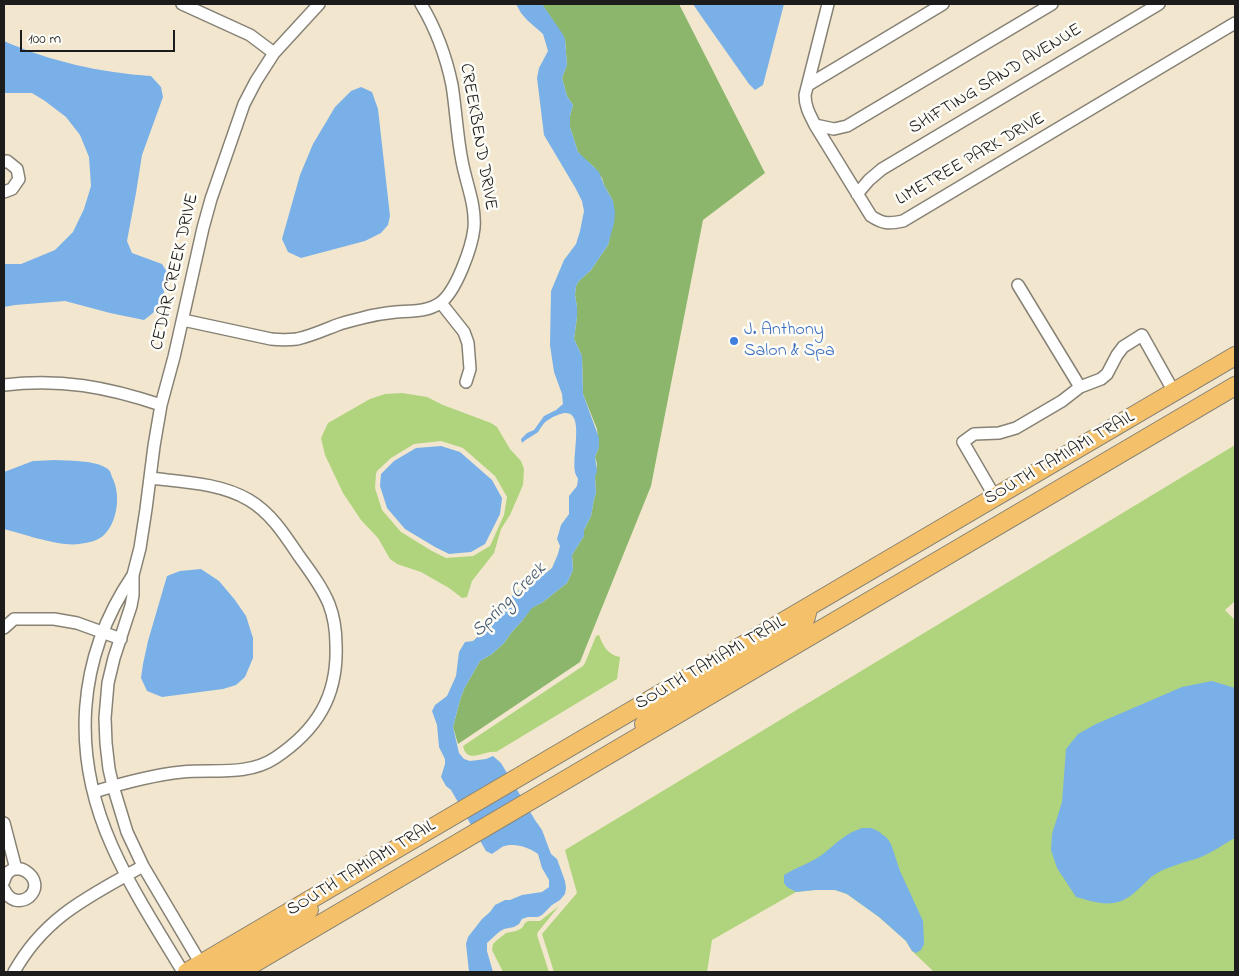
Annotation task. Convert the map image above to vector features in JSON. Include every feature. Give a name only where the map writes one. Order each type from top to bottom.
[{"type":"main road","name":"SOUTH TAMIAMI TRAIL","points":[[200,970],[290,926],[342,881],[1235,356]]},
{"type":"main road","name":"SOUTH TAMIAMI TRAIL","points":[[239,972],[1235,386]]},
{"type":"main road","points":[[597,762],[666,706],[803,625],[808,607]]},
{"type":"street","points":[[182,4],[250,35],[274,53]]},
{"type":"street","name":"CEDAR CREEK DRIVE","points":[[200,970],[143,866],[128,832],[113,786],[106,743],[105,718],[108,683],[131,606],[133,575],[140,548],[161,405],[211,199],[244,104],[256,81],[274,53],[319,4]]},
{"type":"street","name":"CREEKBEND DRIVE","points":[[421,4],[439,41],[448,70],[452,86],[462,162],[474,216],[472,238],[460,274],[454,287],[441,303]]},
{"type":"street","name":"LIMETREE PARK DRIVE","points":[[828,4],[805,95],[807,111],[870,216],[880,222],[891,224],[903,221],[1235,23]]},
{"type":"street","points":[[808,85],[943,4]]},
{"type":"street","points":[[815,126],[834,129],[847,126],[1052,4]]},
{"type":"street","name":"SHIFTING SAND AVENUE","points":[[857,194],[882,169],[1159,4]]},
{"type":"street","points":[[4,162],[7,161],[17,169],[19,180],[12,189],[4,192]]},
{"type":"street","points":[[1018,285],[1080,387]]},
{"type":"street","points":[[183,320],[248,335],[283,340],[312,335],[366,317],[424,310],[441,303],[464,332],[468,343],[470,369],[466,382]]},
{"type":"street","points":[[995,497],[964,442],[974,434],[999,433],[1016,428],[1062,401],[1080,387],[1101,379],[1107,374],[1123,348],[1142,335],[1174,392]]},
{"type":"street","points":[[4,385],[28,383],[79,384],[144,399],[161,405]]},
{"type":"street","points":[[94,792],[137,780],[181,772],[249,769],[267,762],[296,742],[315,722],[328,698],[335,675],[336,632],[329,603],[280,528],[271,518],[250,500],[226,490],[150,478]]},
{"type":"street","name":"CEDAR CREEK DRIVE","points":[[133,575],[120,594],[93,659],[85,708],[87,756],[102,822],[112,847],[183,972]]},
{"type":"street","points":[[4,611],[14,619],[30,620],[43,618],[66,620],[121,639]]},
{"type":"street","points":[[4,628],[14,619]]},
{"type":"street","points":[[4,823],[16,869]]},
{"type":"street","points":[[14,972],[34,942],[68,910],[143,866]]},
{"type":"street","points":[[4,881],[8,874],[16,869],[22,869],[32,876],[35,887],[29,897],[19,901],[8,896],[4,889]]},
{"type":"green space","points":[[542,4],[679,4],[765,173],[703,220],[651,486],[580,662],[458,744],[453,727],[464,689],[480,661],[492,654],[504,643],[531,608],[543,602],[567,583],[573,570],[572,555],[584,536],[584,530],[591,516],[596,493],[595,477],[597,464],[595,457],[599,447],[597,429],[583,394],[582,356],[574,339],[577,317],[575,295],[576,286],[579,281],[591,270],[608,245],[613,201],[602,178],[593,166],[578,152],[570,127],[573,105],[567,96],[562,78],[567,65],[565,39]]},
{"type":"green space","points":[[402,393],[427,397],[491,423],[497,427],[510,449],[521,461],[524,469],[523,485],[510,515],[501,529],[494,553],[472,581],[467,597],[462,598],[421,572],[397,564],[390,559],[378,538],[361,520],[343,493],[325,455],[321,438],[328,423],[370,399],[385,394]],"holes":[[[441,441],[463,448],[495,476],[507,497],[504,515],[490,546],[473,556],[446,558],[401,532],[382,510],[375,488],[376,474],[391,458],[414,444]]]},
{"type":"green space","points":[[1235,445],[1235,601],[1225,610],[1235,620],[1235,972],[934,972],[912,951],[906,941],[879,917],[847,894],[835,890],[815,890],[796,892],[712,940],[707,972],[554,972],[542,934],[577,893],[565,850]]},
{"type":"green space","points":[[599,635],[606,649],[620,657],[617,679],[496,752],[472,756],[465,752],[463,746],[583,666],[596,636]]},
{"type":"green space","points":[[559,906],[537,935],[549,972],[503,972],[492,950],[493,944],[506,933],[522,928],[528,921],[540,921]]},
{"type":"water","name":"Spring Creek","points":[[516,4],[542,4],[565,39],[567,65],[562,78],[567,96],[573,105],[570,127],[578,152],[599,172],[613,201],[615,213],[608,245],[591,270],[579,281],[576,286],[575,295],[577,317],[574,339],[582,356],[583,394],[599,438],[599,447],[595,457],[597,471],[595,477],[596,493],[591,516],[584,530],[584,536],[572,555],[573,570],[567,583],[543,602],[532,608],[504,643],[492,654],[480,661],[464,689],[453,727],[459,753],[464,759],[470,761],[493,756],[501,763],[542,830],[551,854],[557,859],[565,881],[565,894],[542,915],[522,919],[519,924],[504,929],[487,943],[487,951],[493,972],[469,972],[466,944],[468,937],[482,919],[495,905],[505,900],[542,892],[549,887],[549,880],[542,868],[538,854],[530,849],[511,845],[502,847],[492,854],[486,851],[451,790],[446,786],[441,777],[445,759],[439,747],[437,725],[432,711],[435,705],[447,696],[456,676],[459,652],[465,642],[473,641],[486,629],[497,611],[516,592],[552,568],[560,546],[557,539],[561,525],[569,514],[569,496],[577,486],[578,479],[574,463],[576,428],[574,419],[570,414],[561,414],[548,420],[538,432],[522,443],[521,439],[527,433],[534,430],[544,416],[563,404],[562,394],[554,372],[550,345],[551,291],[564,260],[576,244],[584,211],[582,201],[576,189],[544,135],[537,78],[539,68],[548,51],[543,34],[527,20]]},
{"type":"water","points":[[693,4],[784,4],[763,85],[755,90],[749,84]]},
{"type":"water","points":[[4,41],[76,65],[151,76],[161,87],[163,97],[142,155],[127,241],[132,253],[162,264],[167,272],[163,298],[153,313],[144,320],[65,301],[4,307],[4,264],[21,264],[55,250],[73,232],[84,209],[91,186],[89,157],[80,135],[66,117],[32,93],[4,93]]},
{"type":"water","points":[[361,87],[372,92],[378,109],[390,216],[388,225],[381,233],[365,241],[301,258],[288,252],[282,239],[300,175],[313,144],[335,107],[351,91]]},
{"type":"water","points":[[441,446],[460,452],[492,480],[502,498],[500,514],[485,544],[471,552],[449,554],[405,529],[387,508],[380,486],[381,474],[394,461],[416,448]]},
{"type":"water","points":[[56,460],[98,464],[109,470],[117,491],[117,507],[109,529],[99,539],[79,544],[62,544],[4,529],[4,472],[33,461]]},
{"type":"water","points":[[201,569],[219,581],[246,616],[253,638],[253,658],[245,677],[236,685],[223,689],[162,697],[147,691],[141,678],[148,641],[167,576],[180,571]]},
{"type":"water","points":[[1212,681],[1235,688],[1235,838],[1205,855],[1157,873],[1130,897],[1119,902],[1094,902],[1076,897],[1057,868],[1051,850],[1052,834],[1062,802],[1066,749],[1078,734],[1096,724],[1182,687]]},
{"type":"water","points":[[862,828],[871,828],[878,831],[891,844],[900,871],[923,921],[924,944],[921,950],[916,953],[912,951],[906,941],[879,917],[847,894],[835,890],[796,892],[784,883],[784,875],[818,857],[845,836]]},
{"type":"place","name":"J. Anthony Salon & Spa","points":[[734,341]]}]
